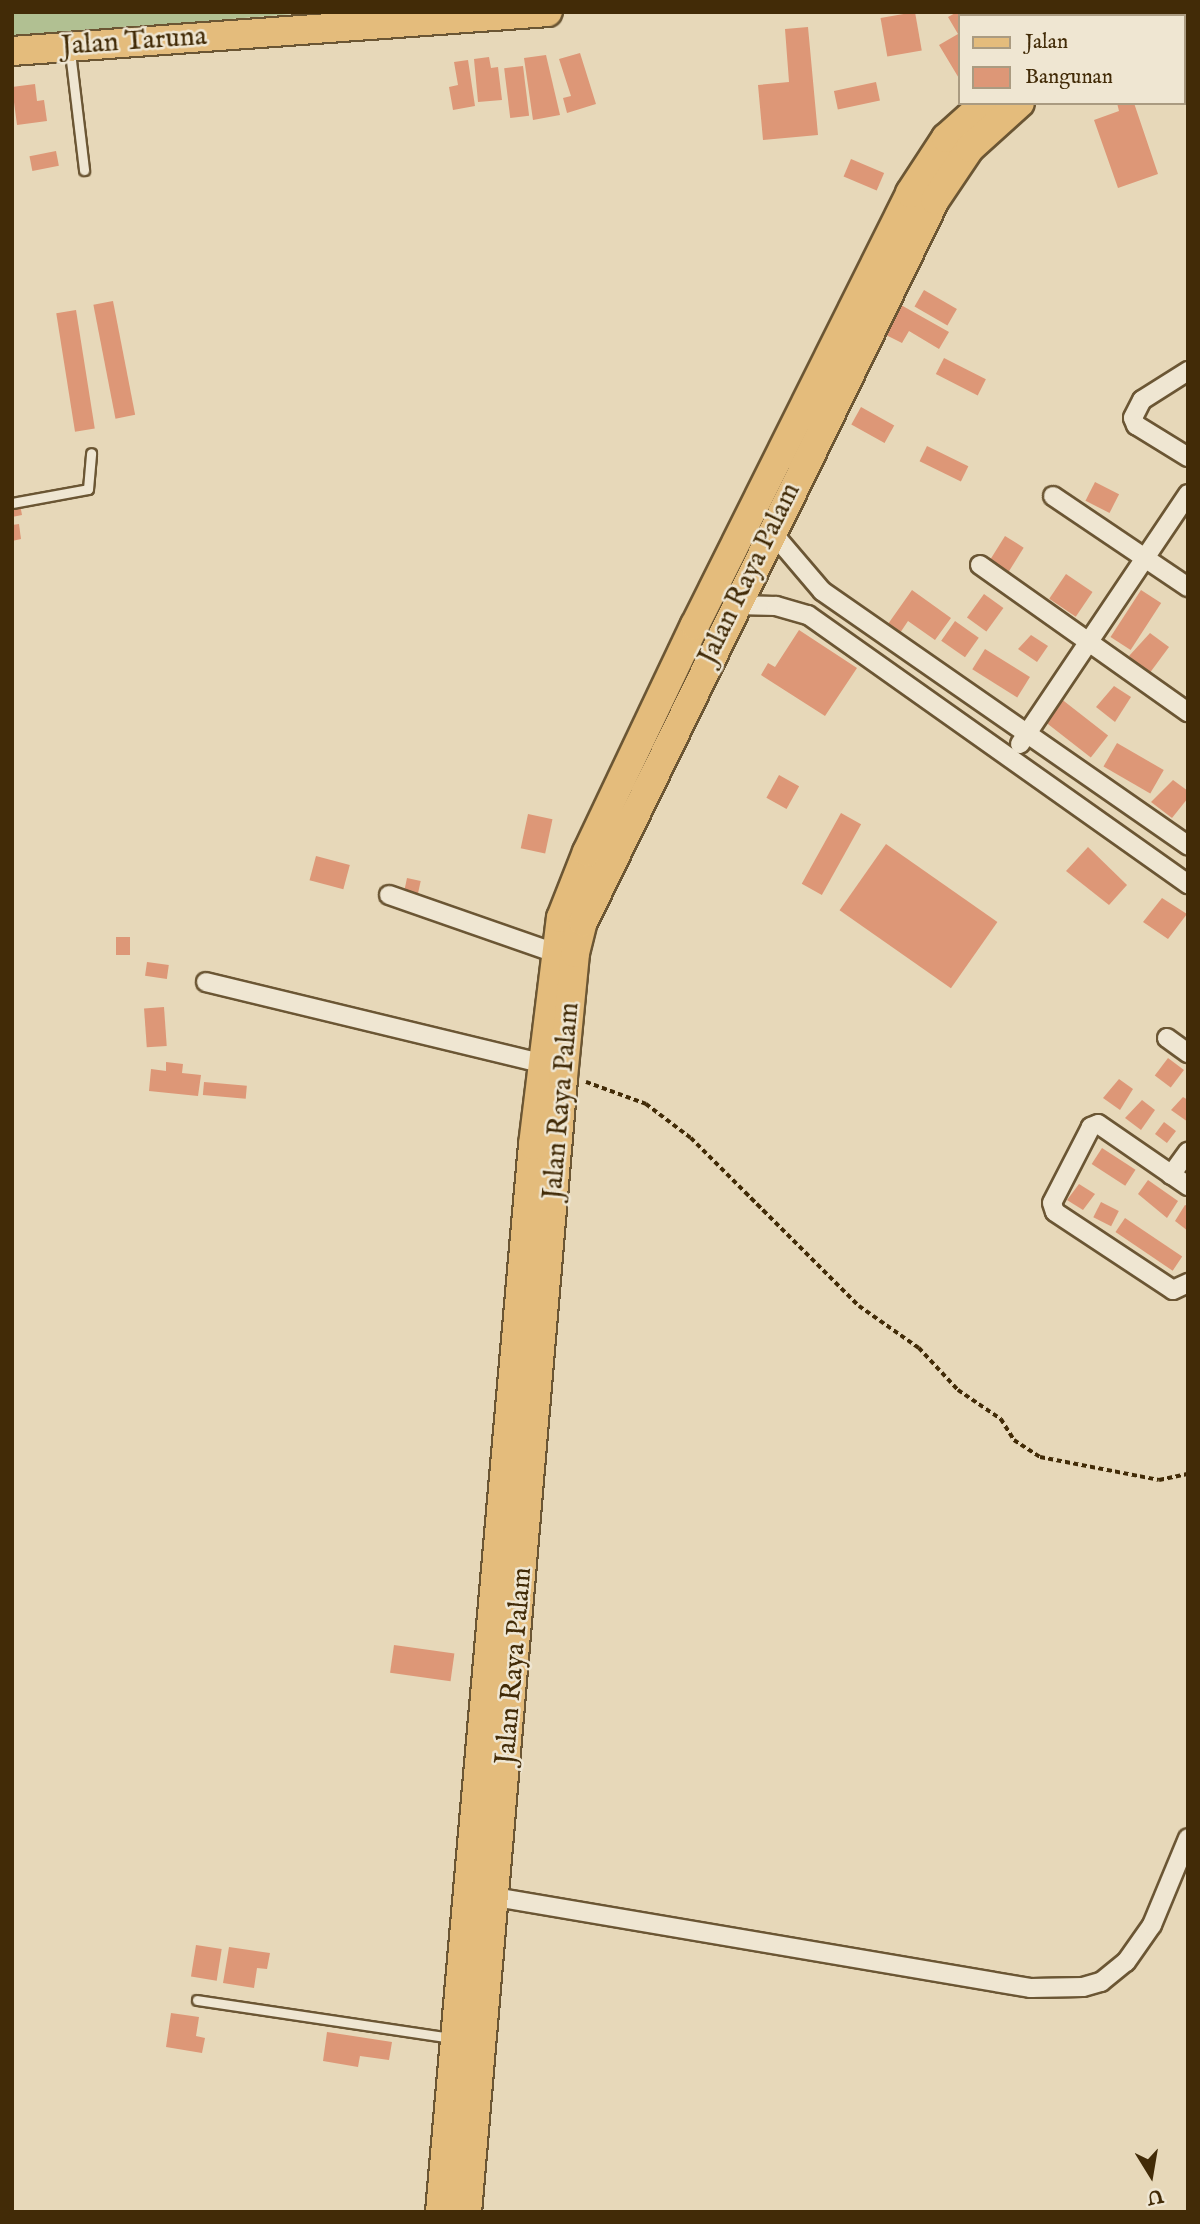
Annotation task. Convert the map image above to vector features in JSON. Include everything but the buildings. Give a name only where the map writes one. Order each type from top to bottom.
[{"type":"main road","name":"Jalan Taruna","points":[[12,51],[548,12]]},
{"type":"main road","name":"Jalan Raya Palam","points":[[440,2212],[454,2038],[552,1070],[557,1029],[575,953],[593,895],[771,531],[829,381],[910,193],[946,138],[983,105]]},
{"type":"main road","name":"Jalan Raya Palam","points":[[557,1029],[553,952],[561,918],[587,852],[829,381],[935,200],[970,148],[1018,105]]},
{"type":"main road","name":"Jalan Raya Palam","points":[[467,2212],[495,1898],[552,1070]]},
{"type":"street","points":[[1188,371],[1142,400],[1133,410],[1136,425],[1188,457]]},
{"type":"street","points":[[1011,755],[1188,494]]},
{"type":"street","points":[[1054,496],[1188,587]]},
{"type":"street","points":[[771,531],[822,591],[1188,845]]},
{"type":"street","points":[[980,565],[1188,712]]},
{"type":"street","points":[[808,615],[822,591]]},
{"type":"street","points":[[736,605],[776,606],[808,615],[1011,755],[1188,884]]},
{"type":"street","points":[[388,895],[553,952]]},
{"type":"street","points":[[206,982],[552,1070]]},
{"type":"street","points":[[1167,1038],[1188,1053]]},
{"type":"street","points":[[1188,1186],[1098,1124],[1091,1127],[1052,1203],[1055,1212],[1173,1290],[1188,1283]]},
{"type":"street","points":[[1171,1175],[1188,1152]]},
{"type":"street","points":[[495,1898],[1031,1989],[1083,1987],[1101,1982],[1126,1962],[1152,1925],[1188,1838]]},
{"type":"lane","points":[[69,47],[84,170]]},
{"type":"lane","points":[[12,503],[88,489],[91,453]]},
{"type":"lane","points":[[197,2000],[454,2038]]},
{"type":"path","points":[[552,1070],[599,1084],[646,1104],[691,1138],[859,1306],[919,1348],[958,1390],[1000,1419],[1014,1440],[1040,1457],[1159,1480],[1188,1474]]},
{"type":"green space","points":[[12,12],[317,12],[12,37]]}]
